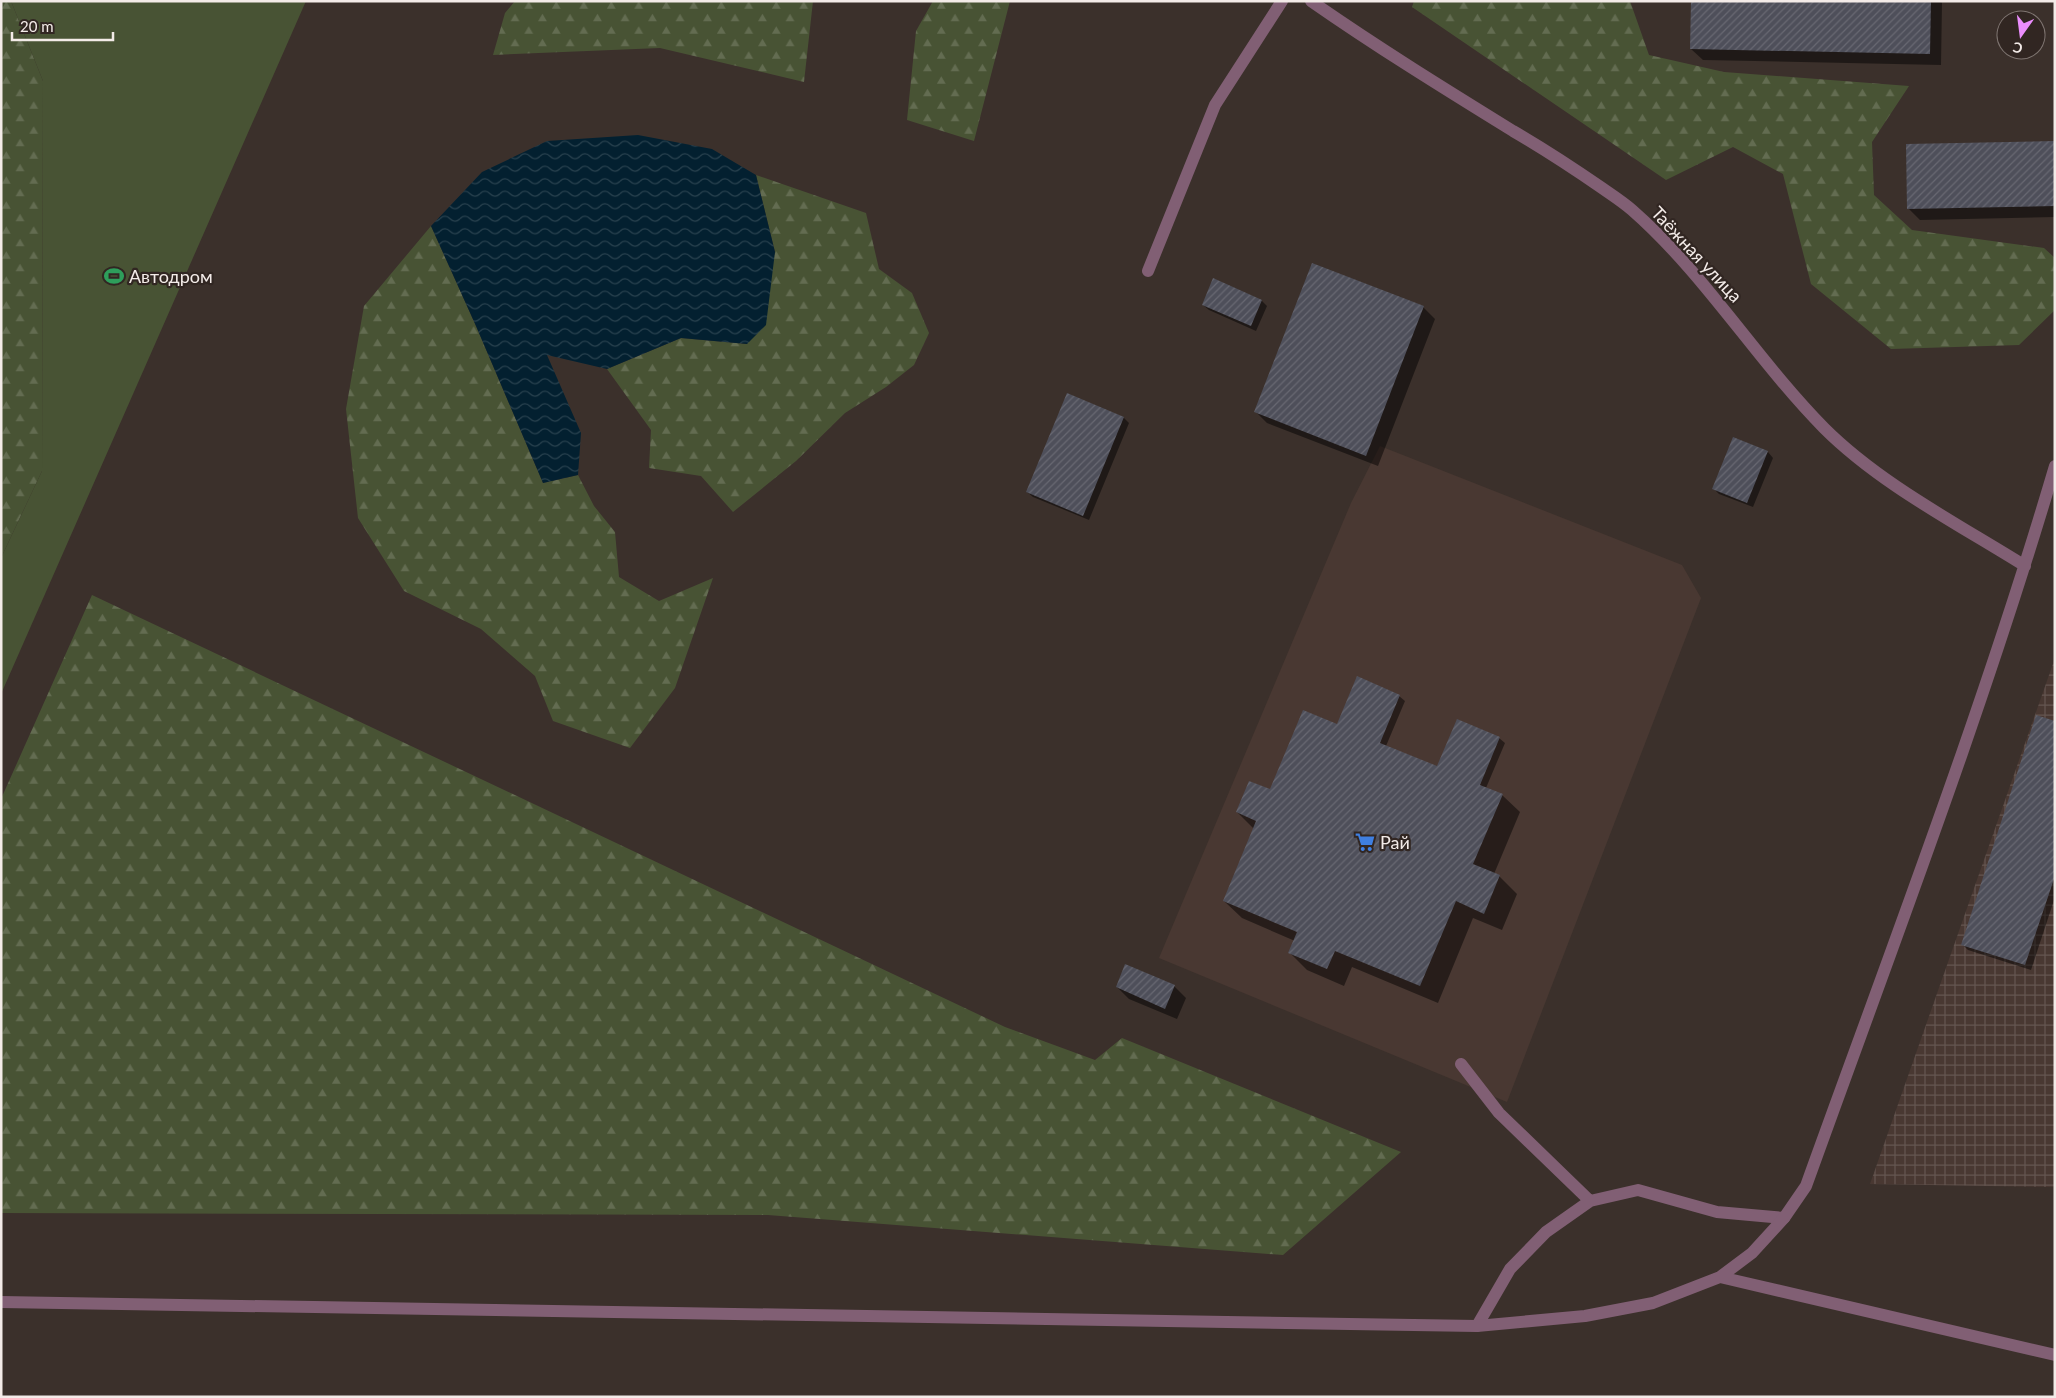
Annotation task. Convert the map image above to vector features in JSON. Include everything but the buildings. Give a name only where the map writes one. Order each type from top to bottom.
[{"type":"street","points":[[1148,271],[1215,105],[1282,1]]},
{"type":"street","name":"Таёжная улица","points":[[1311,1],[1406,64],[1571,166],[1631,209],[1672,248],[1713,295],[1778,376],[1825,428],[1870,467],[1924,504],[2026,566]]},
{"type":"street","points":[[1,1302],[1477,1326],[1585,1316],[1653,1303],[1720,1278],[1752,1253],[1784,1218],[1806,1186],[1912,894],[2026,566],[2055,466]]},
{"type":"street","points":[[1461,1064],[1499,1113],[1590,1201]]},
{"type":"street","points":[[1477,1326],[1510,1269],[1546,1232],[1590,1201],[1638,1190],[1717,1212],[1784,1218]]},
{"type":"street","points":[[1720,1278],[2055,1355]]},
{"type":"shaded area","points":[[1380,446],[1682,565],[1701,598],[1507,1102],[1159,958],[1351,503]]},
{"type":"shaded area","points":[[2055,658],[2055,1187],[1870,1184]]},
{"type":"green space","points":[[1,1],[11,1],[43,81],[42,471],[1,558]]},
{"type":"green space","name":"Автодром","points":[[11,1],[306,1],[1,694],[1,558],[42,471],[43,81]]},
{"type":"green space","points":[[515,1],[813,1],[804,82],[660,48],[493,55],[505,13]]},
{"type":"green space","points":[[933,1],[1010,1],[974,141],[907,120],[916,31]]},
{"type":"green space","points":[[1414,1],[1630,1],[1649,55],[1724,72],[1909,86],[1872,142],[1874,195],[1912,230],[2044,248],[2055,258],[2055,310],[2019,345],[1891,349],[1811,284],[1783,174],[1733,147],[1666,180],[1412,7]]},
{"type":"green space","points":[[756,175],[866,213],[879,269],[912,293],[929,333],[914,365],[886,387],[845,413],[796,461],[733,512],[701,476],[649,468],[651,430],[607,369],[681,338],[747,344],[775,252]]},
{"type":"green space","points":[[431,226],[543,483],[578,475],[594,506],[615,532],[619,577],[659,601],[713,578],[675,688],[630,748],[553,721],[535,676],[481,629],[404,591],[358,518],[346,409],[364,306]]},
{"type":"green space","points":[[92,595],[1005,1027],[1095,1060],[1122,1038],[1401,1152],[1283,1255],[768,1215],[1,1213],[1,799]]},
{"type":"water","points":[[638,135],[712,149],[756,175],[775,252],[766,325],[747,344],[681,338],[607,369],[547,355],[581,433],[578,475],[543,483],[431,226],[482,172],[547,141]]},
{"type":"place","name":"Автодром","points":[[114,276]]},
{"type":"place","name":"Рай","points":[[1365,842]]}]
